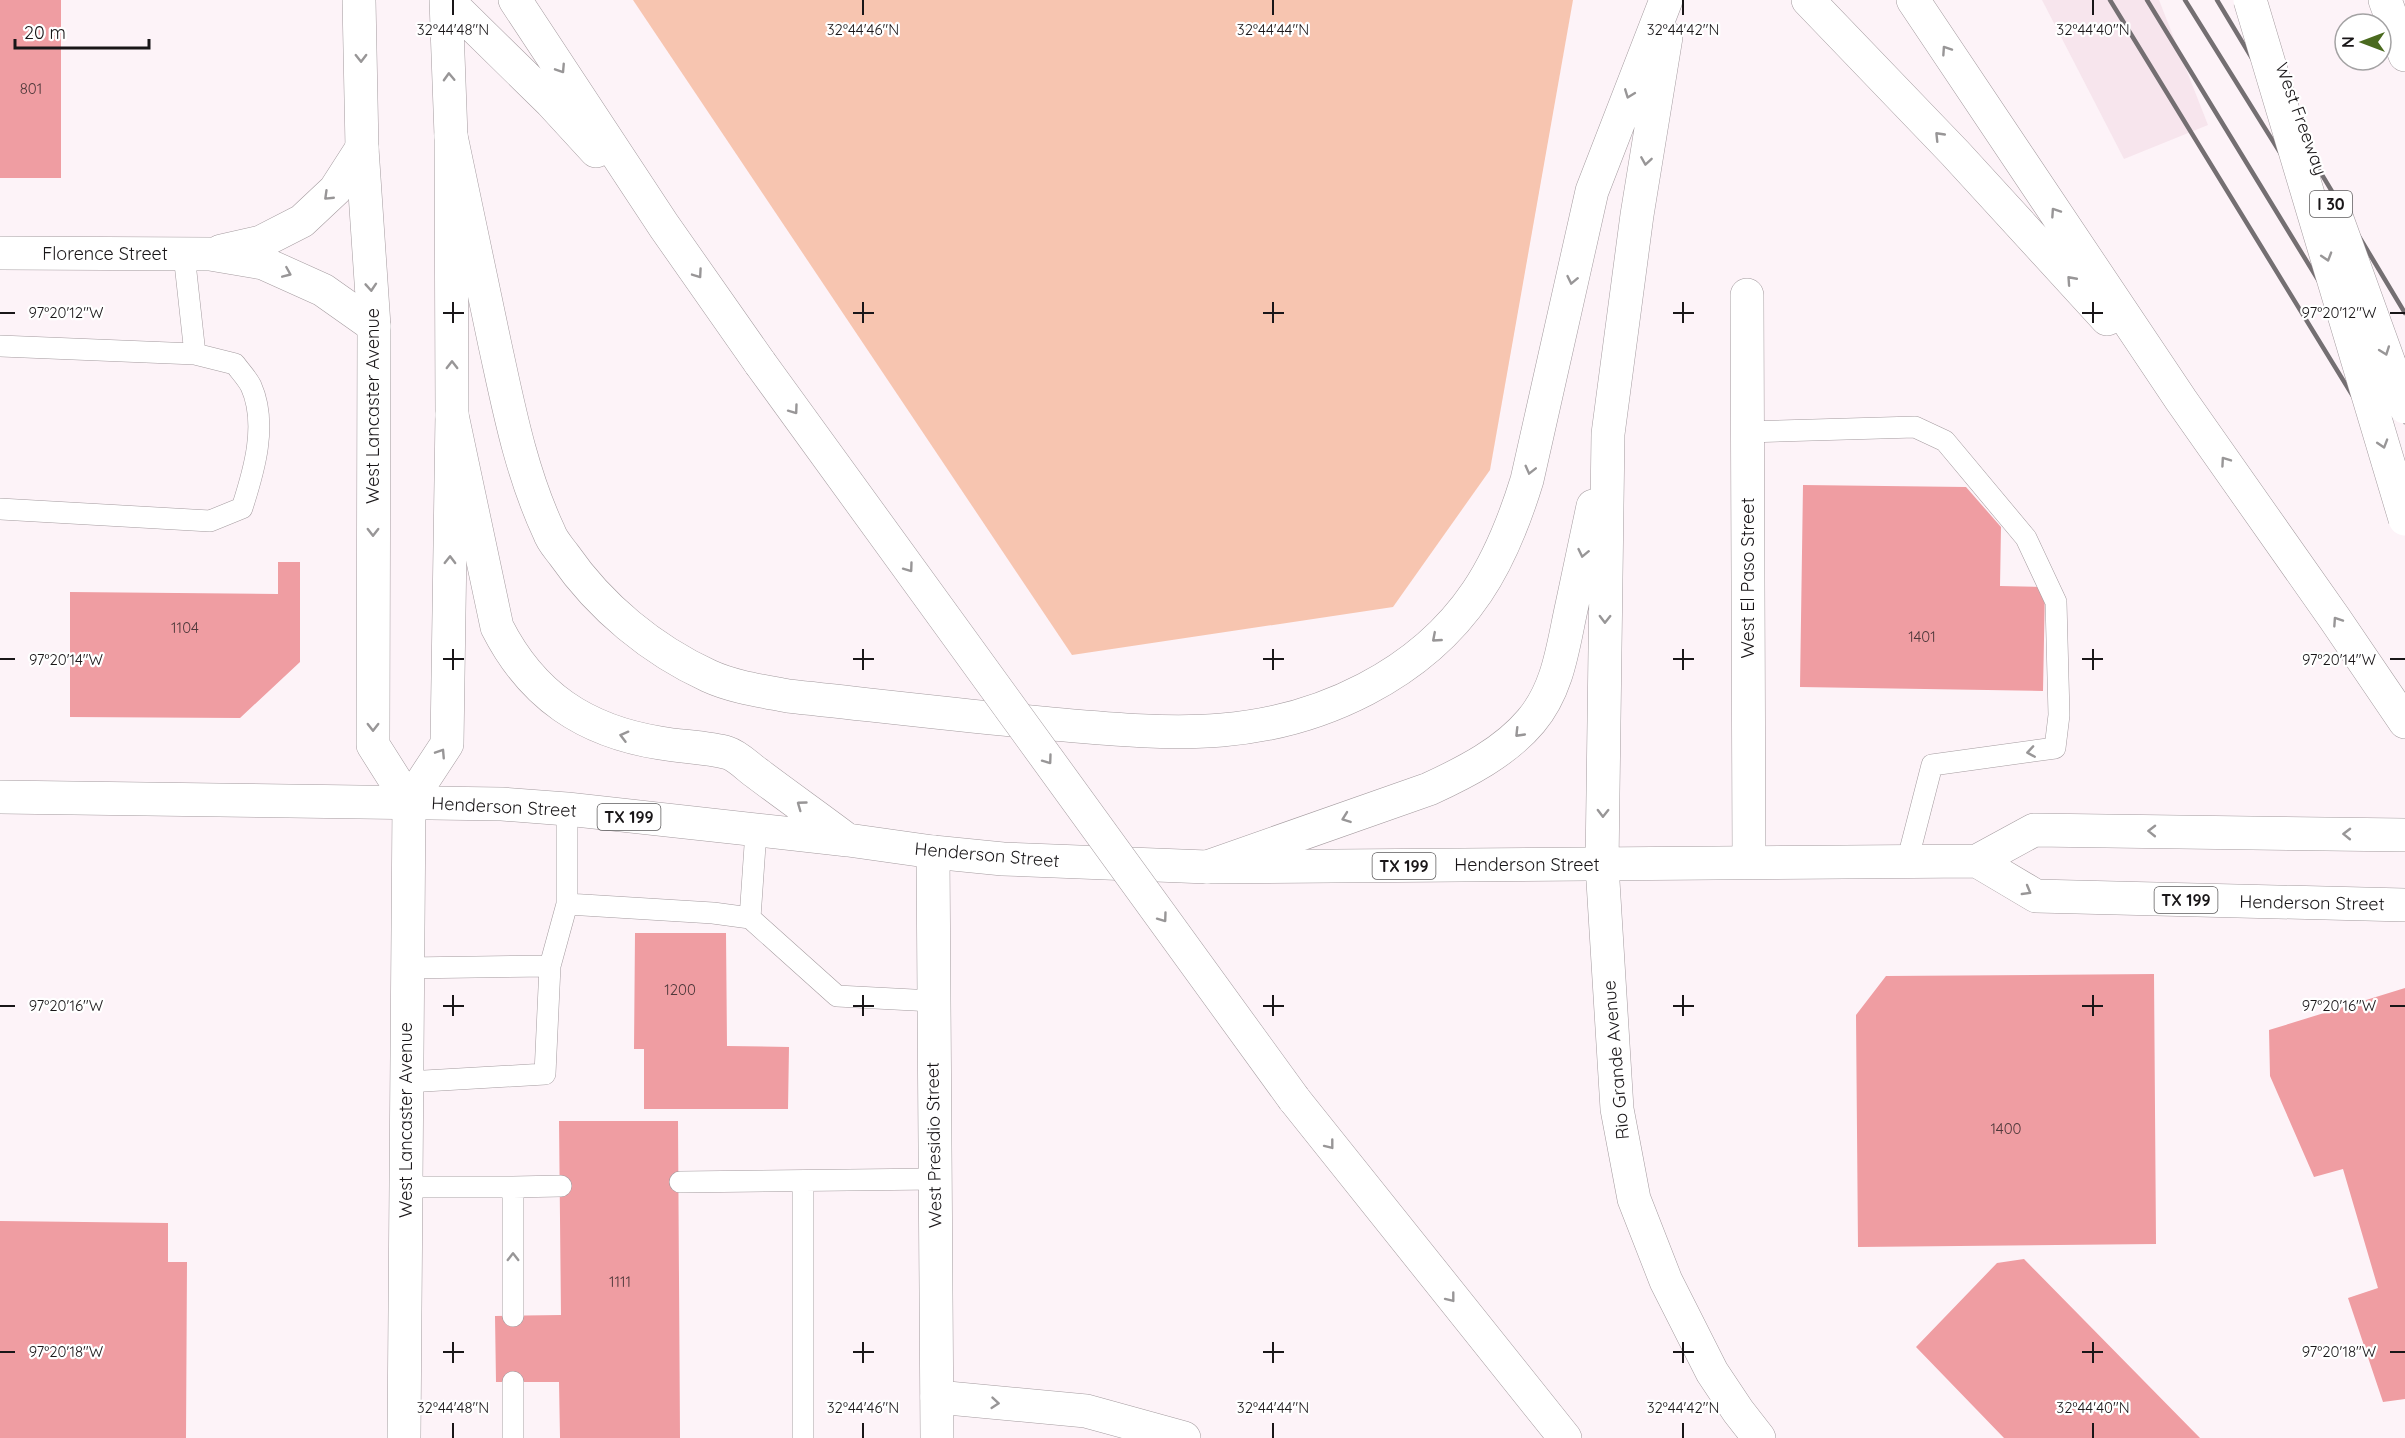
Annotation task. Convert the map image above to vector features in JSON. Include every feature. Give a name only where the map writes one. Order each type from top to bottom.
[{"type":"main road","name":"West Lancaster Avenue","points":[[359,0],[362,148],[374,326],[373,745],[410,802],[404,1438]]},
{"type":"main road","points":[[447,0],[551,102],[664,226]]},
{"type":"main road","points":[[410,802],[447,744],[452,415],[451,136],[447,0]]},
{"type":"main road","points":[[451,136],[514,438],[533,494],[550,535],[574,570],[604,604],[638,633],[674,657],[711,677],[747,688],[788,696],[1102,728],[1220,730],[1290,720],[1362,692],[1393,673],[1421,651],[1453,623],[1477,592],[1515,518],[1527,480],[1592,191],[1666,0]]},
{"type":"main road","points":[[1207,867],[1429,789],[1456,777],[1510,743],[1533,720],[1546,700],[1558,674],[1608,434],[1636,215],[1672,0]]},
{"type":"main road","points":[[1808,0],[1955,153],[2181,400]]},
{"type":"main road","points":[[1913,0],[2181,400],[2405,722]]},
{"type":"main road","points":[[2250,0],[2405,519]]},
{"type":"main road","name":"West Freeway","points":[[2258,0],[2405,407]]},
{"type":"main road","points":[[2385,0],[2405,55]]},
{"type":"main road","points":[[522,10],[664,226],[760,363],[1294,1099],[1565,1438]]},
{"type":"main road","name":"Florence Street","points":[[197,254],[261,242],[302,221],[335,190],[362,148]]},
{"type":"main road","name":"Florence Street","points":[[0,253],[197,254],[263,263],[323,290],[374,326]]},
{"type":"main road","name":"West El Paso Street","points":[[1746,295],[1749,862]]},
{"type":"main road","points":[[452,415],[497,627],[510,652],[530,678],[556,702],[586,722],[614,733],[641,740],[730,753],[848,840]]},
{"type":"main road","name":"Rio Grande Avenue","points":[[1608,434],[1602,865],[1613,1075],[1617,1109],[1634,1198],[1666,1281],[1712,1372],[1759,1438]]},
{"type":"main road","name":"Henderson Street","points":[[0,797],[502,804],[567,809],[1003,859],[1207,867],[1977,861],[2034,830],[2405,835]]},
{"type":"main road","name":"West Presidio Street","points":[[933,852],[937,1438]]},
{"type":"main road","name":"Henderson Street","points":[[1977,861],[2036,896],[2405,905]]},
{"type":"main road","points":[[937,1397],[1086,1411],[1184,1438]]},
{"type":"lane","points":[[195,354],[197,254]]},
{"type":"lane","points":[[0,346],[195,354],[235,364],[251,386],[258,415],[255,467],[242,508],[210,521],[0,508]]},
{"type":"lane","points":[[1748,432],[1916,427],[1945,441],[2026,538],[2056,602],[2059,715],[2055,748],[1932,765],[1907,862]]},
{"type":"lane","points":[[406,1082],[545,1074],[550,966],[567,904],[567,809]]},
{"type":"lane","points":[[750,918],[756,831]]},
{"type":"lane","points":[[567,904],[713,913],[750,918],[837,996],[933,1001]]},
{"type":"lane","points":[[407,968],[550,966]]},
{"type":"lane","points":[[680,1182],[935,1179]]},
{"type":"lane","points":[[803,1438],[804,1182]]},
{"type":"lane","points":[[406,1187],[561,1186]]},
{"type":"lane","points":[[513,1187],[513,1316]]},
{"type":"lane","points":[[513,1383],[513,1438]]},
{"type":"shaded area","points":[[633,0],[1573,0],[1490,470],[1393,607],[1072,655]]},
{"type":"shaded area","points":[[2042,0],[2159,0],[2208,125],[2124,159]]},
{"type":"building","points":[[0,0],[61,0],[61,178],[0,178]]},
{"type":"building","points":[[1803,485],[1966,487],[2001,527],[2000,586],[2045,587],[2043,691],[1800,687]]},
{"type":"building","points":[[278,562],[300,562],[300,662],[240,718],[70,717],[70,592],[278,594]]},
{"type":"building","points":[[635,933],[726,933],[727,1046],[789,1047],[788,1109],[644,1109],[644,1049],[634,1049]]},
{"type":"building","points":[[2154,974],[2156,1244],[1858,1247],[1856,1015],[1886,976]]},
{"type":"building","points":[[2405,988],[2405,1399],[2383,1402],[2348,1298],[2378,1288],[2343,1169],[2314,1177],[2270,1076],[2269,1030]]},
{"type":"building","points":[[559,1121],[678,1121],[680,1438],[560,1438],[559,1382],[496,1382],[495,1316],[561,1315]]},
{"type":"building","points":[[0,1221],[168,1223],[168,1262],[187,1262],[186,1438],[0,1438]]},
{"type":"building","points":[[2024,1259],[2200,1438],[2004,1438],[1916,1347],[1997,1263]]},
{"type":"railway","points":[[2110,0],[2405,481]]},
{"type":"railway","points":[[2147,0],[2405,422]]},
{"type":"railway","points":[[2185,0],[2319,215],[2405,362]]},
{"type":"railway","points":[[2217,0],[2405,313]]}]
